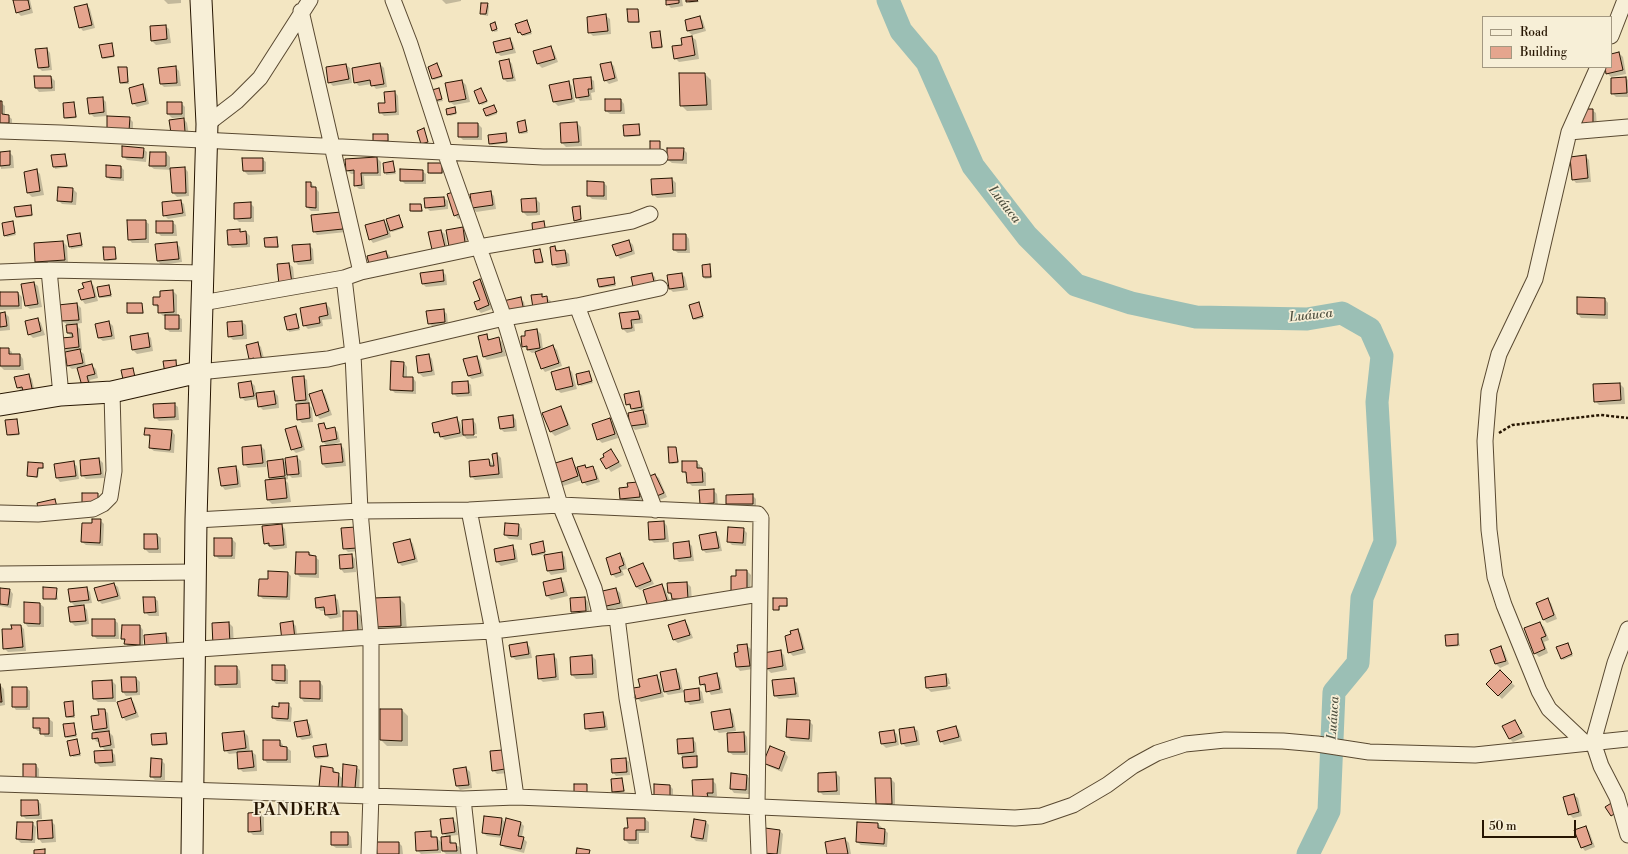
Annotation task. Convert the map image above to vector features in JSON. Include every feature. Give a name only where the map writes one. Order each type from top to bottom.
[{"type":"street","points":[[192,854],[193,649],[206,133],[201,0]]},
{"type":"street","points":[[393,0],[410,44],[445,152],[504,318],[560,505],[594,588],[601,618]]},
{"type":"street","points":[[1612,34],[1626,0]]},
{"type":"street","points":[[206,133],[260,78],[279,51],[306,6]]},
{"type":"street","points":[[306,6],[334,148],[361,272]]},
{"type":"street","points":[[1598,68],[1569,132],[1534,279],[1499,354],[1489,392],[1485,441],[1489,530],[1496,577],[1504,605],[1542,697],[1550,709],[1589,743],[1617,797],[1628,835]]},
{"type":"street","points":[[1569,132],[1628,127]]},
{"type":"street","points":[[0,131],[61,133],[206,133],[334,148],[543,157],[660,157]]},
{"type":"street","points":[[202,303],[344,278],[361,272],[479,247],[632,221],[650,214]]},
{"type":"street","points":[[0,272],[49,270],[203,273]]},
{"type":"street","points":[[49,270],[61,395]]},
{"type":"street","points":[[344,278],[353,354],[360,511],[371,637],[371,794],[369,854]]},
{"type":"street","points":[[0,405],[61,395],[112,392],[199,372],[328,359],[504,318],[577,306],[660,288]]},
{"type":"street","points":[[577,306],[655,510]]},
{"type":"street","points":[[0,513],[38,514],[93,509],[103,504],[110,497],[114,471],[112,392]]},
{"type":"street","points":[[196,520],[360,511],[470,510],[560,505],[758,514],[761,518],[757,806],[759,854]]},
{"type":"street","points":[[470,510],[493,631],[516,798]]},
{"type":"street","points":[[0,574],[196,572]]},
{"type":"street","points":[[0,663],[371,637],[493,631],[601,618],[617,618],[759,594]]},
{"type":"street","points":[[617,618],[627,698],[645,802]]},
{"type":"street","points":[[1589,743],[1615,663],[1628,629]]},
{"type":"street","points":[[0,784],[645,802],[1015,818],[1041,816],[1073,805],[1107,785],[1133,766],[1157,753],[1185,744],[1225,740],[1316,744],[1369,752],[1475,755],[1628,739]]},
{"type":"street","points":[[1617,797],[1628,808]]},
{"type":"street","points":[[463,798],[469,854]]},
{"type":"path","points":[[1485,441],[1512,425],[1601,415],[1628,418]]},
{"type":"building","points":[[13,0],[28,0],[30,9],[16,13]]},
{"type":"building","points":[[666,0],[679,0],[679,3],[666,5]]},
{"type":"building","points":[[686,0],[697,0],[698,1],[686,2]]},
{"type":"building","points":[[481,3],[488,3],[486,14],[480,14]]},
{"type":"building","points":[[87,4],[92,25],[79,28],[74,7]]},
{"type":"building","points":[[627,9],[638,9],[639,22],[628,22]]},
{"type":"building","points":[[606,14],[608,31],[588,33],[587,17]]},
{"type":"building","points":[[700,16],[703,28],[687,31],[685,20]]},
{"type":"building","points":[[527,20],[531,32],[522,35],[520,32],[518,33],[515,24]]},
{"type":"building","points":[[495,22],[497,29],[492,31],[490,24]]},
{"type":"building","points":[[166,25],[167,39],[151,41],[150,26]]},
{"type":"building","points":[[660,31],[662,47],[652,48],[650,32]]},
{"type":"building","points":[[692,36],[695,55],[674,59],[672,46],[682,45],[681,38]]},
{"type":"building","points":[[510,38],[513,49],[496,53],[493,42]]},
{"type":"building","points":[[112,43],[114,56],[102,58],[99,45]]},
{"type":"building","points":[[551,46],[555,59],[537,64],[533,51]]},
{"type":"building","points":[[47,48],[49,67],[38,68],[35,49]]},
{"type":"building","points":[[1619,52],[1623,70],[1606,74],[1605,68],[1612,68],[1612,54]]},
{"type":"building","points":[[509,59],[513,78],[503,79],[499,61]]},
{"type":"building","points":[[611,62],[615,78],[604,81],[600,64]]},
{"type":"building","points":[[380,63],[384,84],[371,86],[370,80],[354,83],[352,68]]},
{"type":"building","points":[[437,63],[442,76],[432,79],[428,67]]},
{"type":"building","points":[[346,64],[349,79],[328,83],[326,67]]},
{"type":"building","points":[[176,66],[177,83],[160,84],[158,68]]},
{"type":"building","points":[[118,67],[127,67],[128,82],[120,83]]},
{"type":"building","points":[[679,73],[705,73],[707,105],[680,106]]},
{"type":"building","points":[[34,76],[51,76],[52,88],[35,88]]},
{"type":"building","points":[[591,77],[592,89],[588,89],[589,96],[576,98],[573,79]]},
{"type":"building","points":[[1626,77],[1627,93],[1611,94],[1611,78]]},
{"type":"building","points":[[462,80],[466,99],[449,102],[445,83]]},
{"type":"building","points":[[569,81],[572,99],[553,102],[549,85]]},
{"type":"building","points":[[143,84],[146,101],[132,104],[129,88]]},
{"type":"building","points":[[439,88],[442,99],[434,101],[432,90]]},
{"type":"building","points":[[481,88],[487,101],[479,104],[474,91]]},
{"type":"building","points":[[395,91],[396,112],[379,113],[378,103],[385,103],[384,92]]},
{"type":"building","points":[[103,97],[104,112],[89,114],[87,98]]},
{"type":"building","points":[[605,99],[621,99],[621,111],[605,111]]},
{"type":"building","points":[[0,101],[2,101],[2,114],[9,115],[9,123],[0,123]]},
{"type":"building","points":[[74,102],[76,117],[64,118],[63,103]]},
{"type":"building","points":[[167,102],[182,102],[182,114],[167,114]]},
{"type":"building","points":[[494,105],[497,112],[486,116],[483,109]]},
{"type":"building","points":[[455,107],[456,113],[447,115],[446,109]]},
{"type":"building","points":[[1580,109],[1593,109],[1593,125],[1581,126]]},
{"type":"building","points":[[107,116],[130,117],[129,131],[107,130]]},
{"type":"building","points":[[184,118],[185,132],[171,133],[169,120]]},
{"type":"building","points":[[525,120],[527,131],[519,133],[517,122]]},
{"type":"building","points":[[577,122],[579,142],[561,143],[560,123]]},
{"type":"building","points":[[458,123],[478,123],[478,137],[458,137]]},
{"type":"building","points":[[639,124],[640,135],[624,136],[623,125]]},
{"type":"building","points":[[424,128],[428,142],[421,144],[417,131]]},
{"type":"building","points":[[506,133],[507,142],[489,144],[488,135]]},
{"type":"building","points":[[373,134],[388,134],[388,141],[373,141]]},
{"type":"building","points":[[650,141],[660,141],[660,152],[650,153]]},
{"type":"building","points":[[122,146],[144,148],[143,158],[122,157]]},
{"type":"building","points":[[667,148],[684,148],[683,160],[667,160]]},
{"type":"building","points":[[10,151],[10,165],[0,166],[0,152]]},
{"type":"building","points":[[150,152],[166,152],[166,166],[149,166]]},
{"type":"building","points":[[65,154],[67,166],[53,167],[51,155]]},
{"type":"building","points":[[1586,155],[1588,178],[1572,180],[1570,157]]},
{"type":"building","points":[[377,157],[378,173],[361,173],[362,185],[354,186],[354,170],[346,171],[345,159]]},
{"type":"building","points":[[242,158],[263,158],[263,171],[243,171]]},
{"type":"building","points":[[393,161],[395,172],[384,173],[383,163]]},
{"type":"building","points":[[428,163],[442,163],[442,173],[428,173]]},
{"type":"building","points":[[106,165],[121,166],[121,178],[106,177]]},
{"type":"building","points":[[185,167],[186,193],[172,193],[170,168]]},
{"type":"building","points":[[37,169],[40,191],[27,193],[24,172]]},
{"type":"building","points":[[400,169],[423,170],[423,181],[400,181]]},
{"type":"building","points":[[672,178],[673,193],[652,195],[651,179]]},
{"type":"building","points":[[587,181],[604,182],[604,196],[587,196]]},
{"type":"building","points":[[306,182],[311,182],[311,187],[316,187],[316,208],[306,207]]},
{"type":"building","points":[[58,187],[73,188],[72,202],[57,201]]},
{"type":"building","points":[[456,191],[462,213],[454,216],[447,194]]},
{"type":"building","points":[[491,191],[493,205],[472,208],[470,194]]},
{"type":"building","points":[[444,197],[445,206],[425,208],[424,198]]},
{"type":"building","points":[[536,198],[537,212],[522,212],[521,199]]},
{"type":"building","points":[[181,200],[183,213],[163,216],[162,202]]},
{"type":"building","points":[[251,202],[251,218],[234,219],[234,203]]},
{"type":"building","points":[[410,204],[421,204],[422,211],[410,211]]},
{"type":"building","points":[[31,205],[32,215],[16,217],[14,207]]},
{"type":"building","points":[[580,206],[581,219],[574,221],[572,207]]},
{"type":"building","points":[[341,212],[343,229],[313,232],[311,215]]},
{"type":"building","points":[[399,215],[403,227],[390,231],[386,219]]},
{"type":"building","points":[[127,220],[146,220],[146,239],[128,240]]},
{"type":"building","points":[[384,220],[388,234],[369,240],[365,225]]},
{"type":"building","points":[[13,221],[15,233],[4,236],[2,223]]},
{"type":"building","points":[[156,221],[173,221],[173,233],[156,233]]},
{"type":"building","points":[[544,221],[546,233],[533,235],[532,223]]},
{"type":"building","points":[[463,227],[466,250],[450,252],[446,230]]},
{"type":"building","points":[[240,229],[240,232],[246,231],[247,244],[228,245],[227,230]]},
{"type":"building","points":[[441,230],[446,251],[433,254],[428,232]]},
{"type":"building","points":[[80,233],[82,245],[69,247],[67,235]]},
{"type":"building","points":[[673,234],[686,234],[686,250],[673,250]]},
{"type":"building","points":[[277,237],[278,247],[265,247],[264,238]]},
{"type":"building","points":[[629,240],[632,251],[616,256],[612,245]]},
{"type":"building","points":[[63,241],[65,260],[35,262],[34,243]]},
{"type":"building","points":[[177,242],[179,259],[157,261],[155,244]]},
{"type":"building","points":[[310,244],[311,260],[294,262],[292,245]]},
{"type":"building","points":[[555,246],[556,251],[565,250],[567,263],[552,265],[550,247]]},
{"type":"building","points":[[103,247],[115,247],[116,259],[104,260]]},
{"type":"building","points":[[540,249],[543,262],[535,263],[533,250]]},
{"type":"building","points":[[386,251],[389,263],[370,268],[367,256]]},
{"type":"building","points":[[289,263],[292,283],[279,285],[277,264]]},
{"type":"building","points":[[710,264],[711,277],[703,277],[702,265]]},
{"type":"building","points":[[443,270],[444,281],[422,284],[420,273]]},
{"type":"building","points":[[652,273],[655,286],[634,291],[631,277]]},
{"type":"building","points":[[682,273],[684,287],[669,289],[667,275]]},
{"type":"building","points":[[614,277],[615,284],[599,287],[597,279]]},
{"type":"building","points":[[480,279],[489,305],[477,310],[474,302],[480,300],[473,282]]},
{"type":"building","points":[[91,281],[95,297],[81,300],[78,290],[84,288],[82,283]]},
{"type":"building","points":[[34,282],[38,304],[25,306],[21,284]]},
{"type":"building","points":[[109,285],[111,295],[99,297],[97,287]]},
{"type":"building","points":[[173,290],[174,312],[158,313],[158,305],[153,305],[153,297],[160,297],[160,291]]},
{"type":"building","points":[[0,292],[18,292],[19,306],[0,306]]},
{"type":"building","points":[[542,294],[542,297],[547,296],[548,306],[533,308],[531,295]]},
{"type":"building","points":[[521,297],[524,311],[507,316],[503,301]]},
{"type":"building","points":[[1577,297],[1605,298],[1605,315],[1577,314]]},
{"type":"building","points":[[699,302],[703,316],[693,319],[689,305]]},
{"type":"building","points":[[77,303],[79,320],[60,321],[58,305]]},
{"type":"building","points":[[127,303],[142,303],[143,313],[127,313]]},
{"type":"building","points":[[326,303],[328,315],[319,317],[320,323],[303,326],[300,308]]},
{"type":"building","points":[[444,309],[445,322],[428,324],[426,311]]},
{"type":"building","points":[[638,311],[640,319],[631,320],[632,328],[622,329],[619,313]]},
{"type":"building","points":[[5,312],[7,326],[0,327],[0,313]]},
{"type":"building","points":[[296,314],[299,328],[287,330],[284,317]]},
{"type":"building","points":[[165,315],[179,315],[179,329],[165,329]]},
{"type":"building","points":[[38,318],[41,331],[28,335],[25,321]]},
{"type":"building","points":[[109,321],[112,336],[98,338],[95,324]]},
{"type":"building","points":[[242,321],[243,335],[228,337],[227,322]]},
{"type":"building","points":[[77,324],[79,347],[62,349],[61,338],[73,337],[72,333],[67,333],[66,325]]},
{"type":"building","points":[[537,329],[540,348],[527,350],[527,346],[522,347],[521,336],[525,336],[525,331]]},
{"type":"building","points":[[148,333],[150,347],[132,350],[130,336]]},
{"type":"building","points":[[487,334],[488,340],[499,337],[502,352],[483,357],[478,336]]},
{"type":"building","points":[[258,342],[262,361],[255,363],[254,358],[249,359],[246,345]]},
{"type":"building","points":[[553,345],[559,363],[541,369],[535,352]]},
{"type":"building","points":[[0,348],[9,348],[9,354],[20,354],[20,366],[0,366]]},
{"type":"building","points":[[80,349],[83,363],[67,366],[65,352]]},
{"type":"building","points":[[429,354],[432,371],[418,373],[416,356]]},
{"type":"building","points":[[477,356],[481,373],[468,376],[463,359]]},
{"type":"building","points":[[176,360],[177,373],[165,374],[163,361]]},
{"type":"building","points":[[391,361],[404,362],[403,377],[413,377],[413,391],[390,390]]},
{"type":"building","points":[[92,364],[95,374],[87,376],[89,384],[82,386],[77,368]]},
{"type":"building","points":[[569,367],[573,386],[556,390],[551,372]]},
{"type":"building","points":[[133,368],[136,382],[124,384],[121,370]]},
{"type":"building","points":[[589,371],[592,381],[578,385],[576,374]]},
{"type":"building","points":[[29,374],[33,393],[24,395],[22,387],[17,388],[14,377]]},
{"type":"building","points":[[304,376],[306,400],[295,401],[292,377]]},
{"type":"building","points":[[251,381],[254,396],[240,398],[238,383]]},
{"type":"building","points":[[468,381],[469,393],[452,394],[452,382]]},
{"type":"building","points":[[1620,383],[1621,400],[1594,402],[1593,384]]},
{"type":"building","points":[[322,390],[329,411],[316,416],[309,394]]},
{"type":"building","points":[[274,391],[276,404],[258,407],[256,393]]},
{"type":"building","points":[[639,391],[642,407],[631,409],[630,404],[626,405],[624,394]]},
{"type":"building","points":[[175,403],[175,417],[154,418],[153,404]]},
{"type":"building","points":[[309,403],[310,418],[297,420],[296,404]]},
{"type":"building","points":[[561,406],[568,425],[550,432],[542,413]]},
{"type":"building","points":[[643,410],[646,424],[630,426],[628,413]]},
{"type":"building","points":[[513,415],[514,427],[500,429],[498,417]]},
{"type":"building","points":[[457,417],[460,433],[440,437],[439,432],[434,433],[432,423]]},
{"type":"building","points":[[610,418],[615,434],[597,440],[592,424]]},
{"type":"building","points":[[17,419],[19,434],[7,435],[5,420]]},
{"type":"building","points":[[473,419],[474,435],[463,435],[462,420]]},
{"type":"building","points":[[324,423],[326,429],[335,427],[337,439],[322,442],[318,424]]},
{"type":"building","points":[[296,426],[302,447],[291,450],[285,429]]},
{"type":"building","points":[[145,428],[172,430],[170,450],[149,448],[150,435],[144,435]]},
{"type":"building","points":[[341,444],[343,462],[322,464],[320,446]]},
{"type":"building","points":[[261,445],[263,463],[243,465],[242,447]]},
{"type":"building","points":[[668,447],[676,447],[678,462],[669,463]]},
{"type":"building","points":[[611,449],[619,462],[606,469],[600,459],[604,457],[603,454]]},
{"type":"building","points":[[497,453],[499,474],[470,477],[469,461],[489,459],[490,466],[494,466],[492,454]]},
{"type":"building","points":[[297,456],[299,474],[287,475],[285,458]]},
{"type":"building","points":[[99,458],[101,474],[81,476],[80,460]]},
{"type":"building","points":[[572,458],[578,476],[559,483],[552,464]]},
{"type":"building","points":[[283,459],[285,476],[269,478],[267,461]]},
{"type":"building","points":[[74,461],[76,476],[56,478],[54,464]]},
{"type":"building","points":[[682,461],[697,461],[697,468],[702,468],[703,482],[687,483],[686,472],[682,472]]},
{"type":"building","points":[[28,462],[43,463],[43,468],[38,468],[37,477],[27,476]]},
{"type":"building","points":[[585,465],[586,468],[593,466],[597,479],[582,483],[577,467]]},
{"type":"building","points":[[236,466],[238,484],[221,486],[218,468]]},
{"type":"building","points":[[655,474],[664,493],[652,498],[644,478]]},
{"type":"building","points":[[285,478],[287,498],[267,500],[265,480]]},
{"type":"building","points":[[638,482],[640,497],[620,499],[619,488],[628,487],[627,483]]},
{"type":"building","points":[[714,489],[714,503],[700,504],[699,490]]},
{"type":"building","points":[[82,493],[98,493],[98,506],[82,506]]},
{"type":"building","points":[[753,494],[753,504],[726,504],[726,495]]},
{"type":"building","points":[[55,499],[58,511],[39,515],[37,503]]},
{"type":"building","points":[[92,519],[101,519],[100,543],[81,542],[82,523],[92,523]]},
{"type":"building","points":[[664,521],[665,539],[649,540],[648,522]]},
{"type":"building","points":[[505,523],[519,524],[518,536],[504,535]]},
{"type":"building","points":[[282,524],[284,545],[269,546],[269,543],[264,544],[262,526]]},
{"type":"building","points":[[356,527],[357,548],[343,549],[341,528]]},
{"type":"building","points":[[728,527],[744,528],[743,543],[727,542]]},
{"type":"building","points":[[716,532],[719,548],[702,550],[699,535]]},
{"type":"building","points":[[144,534],[157,534],[158,549],[144,549]]},
{"type":"building","points":[[214,538],[232,538],[232,556],[214,556]]},
{"type":"building","points":[[410,539],[415,559],[398,563],[393,543]]},
{"type":"building","points":[[543,541],[545,552],[532,555],[530,544]]},
{"type":"building","points":[[689,541],[691,557],[674,559],[673,543]]},
{"type":"building","points":[[513,545],[515,559],[496,562],[494,549]]},
{"type":"building","points":[[296,552],[309,552],[309,555],[316,556],[316,574],[295,574]]},
{"type":"building","points":[[562,552],[564,569],[547,571],[544,555]]},
{"type":"building","points":[[620,553],[624,565],[619,567],[621,572],[611,575],[606,558]]},
{"type":"building","points":[[352,554],[353,568],[340,569],[339,555]]},
{"type":"building","points":[[643,563],[651,581],[636,587],[628,569]]},
{"type":"building","points":[[736,570],[747,570],[747,591],[731,591],[731,576],[736,576]]},
{"type":"building","points":[[268,571],[288,572],[287,597],[258,596],[259,579],[268,579]]},
{"type":"building","points":[[561,578],[564,592],[546,596],[543,582]]},
{"type":"building","points":[[687,582],[688,599],[672,599],[671,593],[668,593],[667,583]]},
{"type":"building","points":[[114,583],[118,596],[98,601],[94,588]]},
{"type":"building","points":[[662,584],[667,600],[661,602],[662,605],[649,610],[643,590]]},
{"type":"building","points":[[43,587],[57,588],[56,599],[43,599]]},
{"type":"building","points":[[87,587],[89,600],[70,602],[68,589]]},
{"type":"building","points":[[0,588],[10,589],[8,605],[0,604]]},
{"type":"building","points":[[616,588],[620,603],[602,607],[598,592]]},
{"type":"building","points":[[335,595],[337,614],[325,615],[324,607],[316,608],[315,598]]},
{"type":"building","points":[[143,597],[155,597],[156,612],[144,613]]},
{"type":"building","points":[[400,597],[401,626],[375,627],[373,598]]},
{"type":"building","points":[[585,597],[586,611],[571,612],[570,598]]},
{"type":"building","points":[[773,598],[787,598],[787,606],[779,606],[779,610],[773,610]]},
{"type":"building","points":[[1548,598],[1554,615],[1543,620],[1536,603]]},
{"type":"building","points":[[24,602],[40,603],[40,624],[24,623]]},
{"type":"building","points":[[84,605],[86,621],[70,622],[68,607]]},
{"type":"building","points":[[343,611],[357,611],[358,632],[343,632]]},
{"type":"building","points":[[92,619],[115,619],[115,636],[92,636]]},
{"type":"building","points":[[685,620],[690,635],[673,640],[668,625]]},
{"type":"building","points":[[293,621],[295,639],[282,641],[280,623]]},
{"type":"building","points":[[229,622],[230,645],[213,646],[212,623]]},
{"type":"building","points":[[1540,622],[1546,636],[1541,638],[1545,649],[1534,654],[1524,628]]},
{"type":"building","points":[[11,625],[21,625],[23,647],[3,649],[2,629],[12,629]]},
{"type":"building","points":[[122,625],[140,625],[140,645],[124,644],[125,639],[121,639]]},
{"type":"building","points":[[798,629],[803,649],[788,653],[785,636],[791,634],[790,631]]},
{"type":"building","points":[[166,633],[167,645],[145,648],[144,635]]},
{"type":"building","points":[[1458,634],[1458,645],[1446,646],[1445,635]]},
{"type":"building","points":[[527,642],[529,654],[511,657],[509,645]]},
{"type":"building","points":[[1568,643],[1572,654],[1561,659],[1556,647]]},
{"type":"building","points":[[747,644],[750,666],[736,667],[734,653],[738,652],[737,645]]},
{"type":"building","points":[[1501,646],[1506,661],[1495,664],[1490,650]]},
{"type":"building","points":[[781,650],[783,666],[766,669],[763,653]]},
{"type":"building","points":[[554,654],[556,677],[538,679],[536,656]]},
{"type":"building","points":[[592,655],[593,674],[571,675],[570,657]]},
{"type":"building","points":[[272,665],[285,665],[285,681],[272,680]]},
{"type":"building","points":[[215,666],[237,666],[237,684],[215,685]]},
{"type":"building","points":[[676,669],[680,689],[664,692],[660,672]]},
{"type":"building","points":[[1500,670],[1512,682],[1498,696],[1486,684]]},
{"type":"building","points":[[717,673],[720,689],[706,692],[705,684],[700,685],[699,677]]},
{"type":"building","points":[[946,674],[947,686],[926,688],[925,677]]},
{"type":"building","points":[[657,675],[661,693],[636,699],[633,688],[640,687],[638,679]]},
{"type":"building","points":[[121,677],[136,677],[137,692],[122,692]]},
{"type":"building","points":[[794,678],[796,694],[774,696],[772,680]]},
{"type":"building","points":[[112,680],[113,698],[93,699],[92,681]]},
{"type":"building","points":[[300,681],[320,681],[320,699],[300,698]]},
{"type":"building","points":[[0,684],[2,702],[0,702]]},
{"type":"building","points":[[12,687],[27,687],[27,707],[12,707]]},
{"type":"building","points":[[699,688],[700,700],[685,702],[684,690]]},
{"type":"building","points":[[131,698],[136,713],[122,718],[117,702]]},
{"type":"building","points":[[73,701],[74,716],[66,717],[64,702]]},
{"type":"building","points":[[279,703],[289,703],[288,719],[272,718],[272,706],[279,707]]},
{"type":"building","points":[[98,709],[105,709],[107,728],[93,730],[91,716],[99,715]]},
{"type":"building","points":[[380,709],[402,709],[402,741],[380,740]]},
{"type":"building","points":[[730,709],[733,727],[714,730],[711,712]]},
{"type":"building","points":[[603,712],[605,727],[585,729],[584,714]]},
{"type":"building","points":[[33,718],[49,718],[49,734],[40,734],[40,728],[33,728]]},
{"type":"building","points":[[787,719],[810,720],[809,739],[786,737]]},
{"type":"building","points":[[307,720],[310,735],[297,737],[294,722]]},
{"type":"building","points":[[1515,720],[1522,733],[1509,739],[1502,726]]},
{"type":"building","points":[[74,723],[76,735],[65,737],[63,724]]},
{"type":"building","points":[[956,726],[959,737],[940,742],[937,731]]},
{"type":"building","points":[[914,727],[917,741],[901,744],[899,729]]},
{"type":"building","points":[[894,730],[896,742],[881,744],[879,732]]},
{"type":"building","points":[[109,731],[111,745],[100,747],[98,738],[92,739],[92,733]]},
{"type":"building","points":[[244,731],[246,748],[224,751],[222,733]]},
{"type":"building","points":[[744,732],[745,752],[728,752],[727,733]]},
{"type":"building","points":[[166,733],[167,744],[152,745],[151,734]]},
{"type":"building","points":[[693,738],[694,752],[678,754],[677,739]]},
{"type":"building","points":[[77,739],[80,754],[70,756],[67,741]]},
{"type":"building","points":[[263,740],[280,740],[280,746],[287,747],[287,760],[263,760]]},
{"type":"building","points":[[326,744],[328,756],[315,757],[313,746]]},
{"type":"building","points":[[770,746],[785,752],[779,769],[763,763]]},
{"type":"building","points":[[112,750],[113,762],[95,763],[94,751]]},
{"type":"building","points":[[503,750],[505,769],[492,771],[490,751]]},
{"type":"building","points":[[252,751],[254,767],[238,769],[237,752]]},
{"type":"building","points":[[697,756],[697,767],[683,768],[682,757]]},
{"type":"building","points":[[151,758],[162,759],[161,777],[150,777]]},
{"type":"building","points":[[626,758],[627,772],[612,773],[611,759]]},
{"type":"building","points":[[23,764],[36,764],[36,780],[23,780]]},
{"type":"building","points":[[343,764],[357,766],[355,788],[342,787]]},
{"type":"building","points":[[321,766],[333,768],[333,772],[339,773],[338,789],[319,787]]},
{"type":"building","points":[[466,767],[469,785],[456,786],[453,769]]},
{"type":"building","points":[[836,772],[837,791],[818,792],[818,773]]},
{"type":"building","points":[[731,773],[747,775],[746,790],[730,789]]},
{"type":"building","points":[[622,778],[624,791],[612,792],[611,779]]},
{"type":"building","points":[[875,778],[891,778],[892,804],[876,804]]},
{"type":"building","points":[[713,779],[713,793],[707,793],[708,797],[693,798],[692,780]]},
{"type":"building","points":[[574,784],[587,784],[587,798],[574,798]]},
{"type":"building","points":[[654,784],[670,785],[670,797],[654,797]]},
{"type":"building","points":[[1574,794],[1579,812],[1568,815],[1563,797]]},
{"type":"building","points":[[21,800],[38,800],[39,815],[21,816]]},
{"type":"building","points":[[1613,802],[1619,811],[1611,816],[1605,807]]},
{"type":"building","points":[[260,812],[261,831],[248,832],[248,813]]},
{"type":"building","points":[[484,816],[502,818],[500,835],[482,833]]},
{"type":"building","points":[[453,818],[455,832],[442,834],[440,819]]},
{"type":"building","points":[[506,818],[521,822],[518,836],[524,837],[521,849],[500,845]]},
{"type":"building","points":[[627,818],[645,818],[645,830],[636,830],[636,840],[624,840],[624,828],[628,828]]},
{"type":"building","points":[[694,819],[706,821],[703,839],[691,837]]},
{"type":"building","points":[[52,820],[53,838],[38,839],[37,821]]},
{"type":"building","points":[[17,822],[33,822],[32,840],[16,839]]},
{"type":"building","points":[[857,822],[878,823],[878,828],[885,829],[884,844],[856,842]]},
{"type":"building","points":[[1586,826],[1592,844],[1581,848],[1574,830]]},
{"type":"building","points":[[765,828],[780,830],[777,854],[762,853]]},
{"type":"building","points":[[431,831],[431,837],[437,837],[438,850],[416,851],[415,832]]},
{"type":"building","points":[[331,832],[348,832],[348,845],[331,845]]},
{"type":"building","points":[[450,836],[450,843],[456,843],[457,851],[442,851],[441,837]]},
{"type":"building","points":[[845,838],[848,854],[827,854],[825,842]]},
{"type":"building","points":[[376,842],[399,842],[399,854],[377,854]]},
{"type":"building","points":[[577,848],[590,850],[589,854],[576,854]]},
{"type":"building","points":[[45,849],[45,854],[34,854],[34,850]]},
{"type":"waterway","name":"Luáuca","points":[[888,0],[901,31],[927,62],[973,166],[1027,236],[1076,285],[1131,303],[1196,317],[1307,319],[1342,313],[1370,329],[1382,356],[1377,402],[1385,542],[1362,598],[1358,663],[1334,692],[1329,811],[1308,854]]},
{"type":"district","name":"PANDERA","points":[[297,811]]}]
